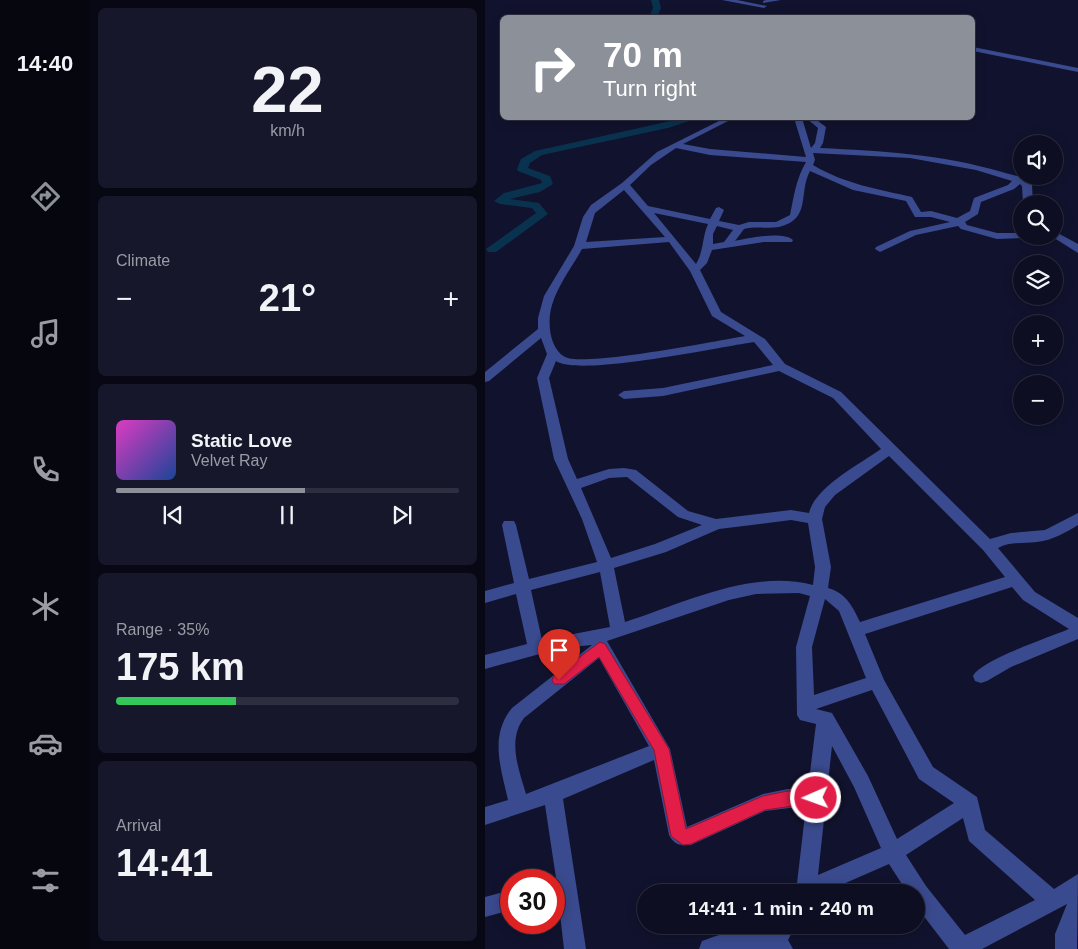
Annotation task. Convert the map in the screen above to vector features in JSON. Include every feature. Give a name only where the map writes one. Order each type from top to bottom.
[{"type":"street","points":[[725,0],[765,4],[778,0]]},
{"type":"street","points":[[975,49],[1078,70]]},
{"type":"street","points":[[726,120],[675,145],[645,164],[625,184],[599,203],[589,215],[579,246],[561,271],[553,289],[544,315],[543,330],[553,354],[563,361],[581,364],[648,356],[756,338]]},
{"type":"street","points":[[799,120],[812,154],[828,178],[861,190],[909,199],[918,215],[931,214],[959,222],[964,227],[997,236],[1013,236]]},
{"type":"street","points":[[646,208],[739,228],[756,223],[776,224],[793,217],[800,198],[801,183],[823,128],[813,120]]},
{"type":"street","points":[[675,145],[710,152],[812,154],[841,151],[910,155],[978,168],[1013,178]]},
{"type":"street","points":[[625,184],[632,195],[646,208],[672,239],[695,270],[706,289],[716,314],[756,338],[767,347],[781,367],[837,395],[889,450],[988,546],[1029,596],[1078,626]]},
{"type":"street","points":[[880,249],[913,233],[951,226],[975,212],[977,200],[1014,185]]},
{"type":"street","points":[[695,270],[702,263],[708,248],[708,234],[719,210]]},
{"type":"street","points":[[728,245],[731,236],[739,228]]},
{"type":"street","points":[[1063,238],[1078,250]]},
{"type":"street","points":[[579,246],[672,239]]},
{"type":"street","points":[[708,248],[764,239],[788,240]]},
{"type":"street","points":[[485,378],[543,330]]},
{"type":"street","points":[[553,354],[543,378],[561,459],[589,519],[605,565],[619,631]]},
{"type":"street","points":[[624,395],[663,392],[781,367]]},
{"type":"street","points":[[827,718],[806,715],[804,647],[819,592],[823,567],[815,519],[818,506],[823,498],[889,450]]},
{"type":"street","points":[[573,486],[611,473],[631,474],[683,514],[716,524]]},
{"type":"street","points":[[485,596],[605,565],[673,544],[716,524],[791,515],[815,519]]},
{"type":"street","points":[[988,546],[1002,538],[1033,537],[1053,533],[1078,518]]},
{"type":"street","points":[[509,525],[536,649]]},
{"type":"street","points":[[856,630],[1015,580]]},
{"type":"street","points":[[519,806],[508,748],[507,731],[510,723],[518,713],[598,643],[619,631],[728,594],[755,588],[783,586],[819,592],[837,598],[846,608],[876,682],[926,773],[970,803],[975,834],[1053,902]]},
{"type":"street","points":[[981,676],[1005,662],[1078,632]]},
{"type":"street","points":[[485,662],[561,642],[598,643]]},
{"type":"street","points":[[598,643],[661,749],[677,831],[683,837],[691,836],[763,803],[788,798],[816,798]]},
{"type":"street","points":[[807,705],[876,682]]},
{"type":"street","points":[[807,884],[827,718]]},
{"type":"street","points":[[827,718],[861,782],[893,852],[919,893],[968,947],[1053,902],[1078,884]]},
{"type":"street","points":[[485,816],[553,794],[661,749]]},
{"type":"street","points":[[553,794],[560,869]]},
{"type":"street","points":[[823,884],[893,852],[970,803]]},
{"type":"street","points":[[485,907],[500,903]]},
{"type":"street","points":[[1066,949],[1067,934],[1078,903]]},
{"type":"street","points":[[565,904],[575,949]]},
{"type":"street","points":[[710,949],[753,938],[781,939]]},
{"type":"waterway","points":[[654,15],[657,8],[655,0]]},
{"type":"waterway","points":[[492,249],[542,214],[535,205],[500,201],[508,196],[548,184],[546,178],[522,169],[525,161],[539,153],[686,120]]},
{"type":"route","points":[[559,680],[600,648],[661,749],[677,831],[683,837],[691,836],[763,803],[788,798],[816,798]]}]
